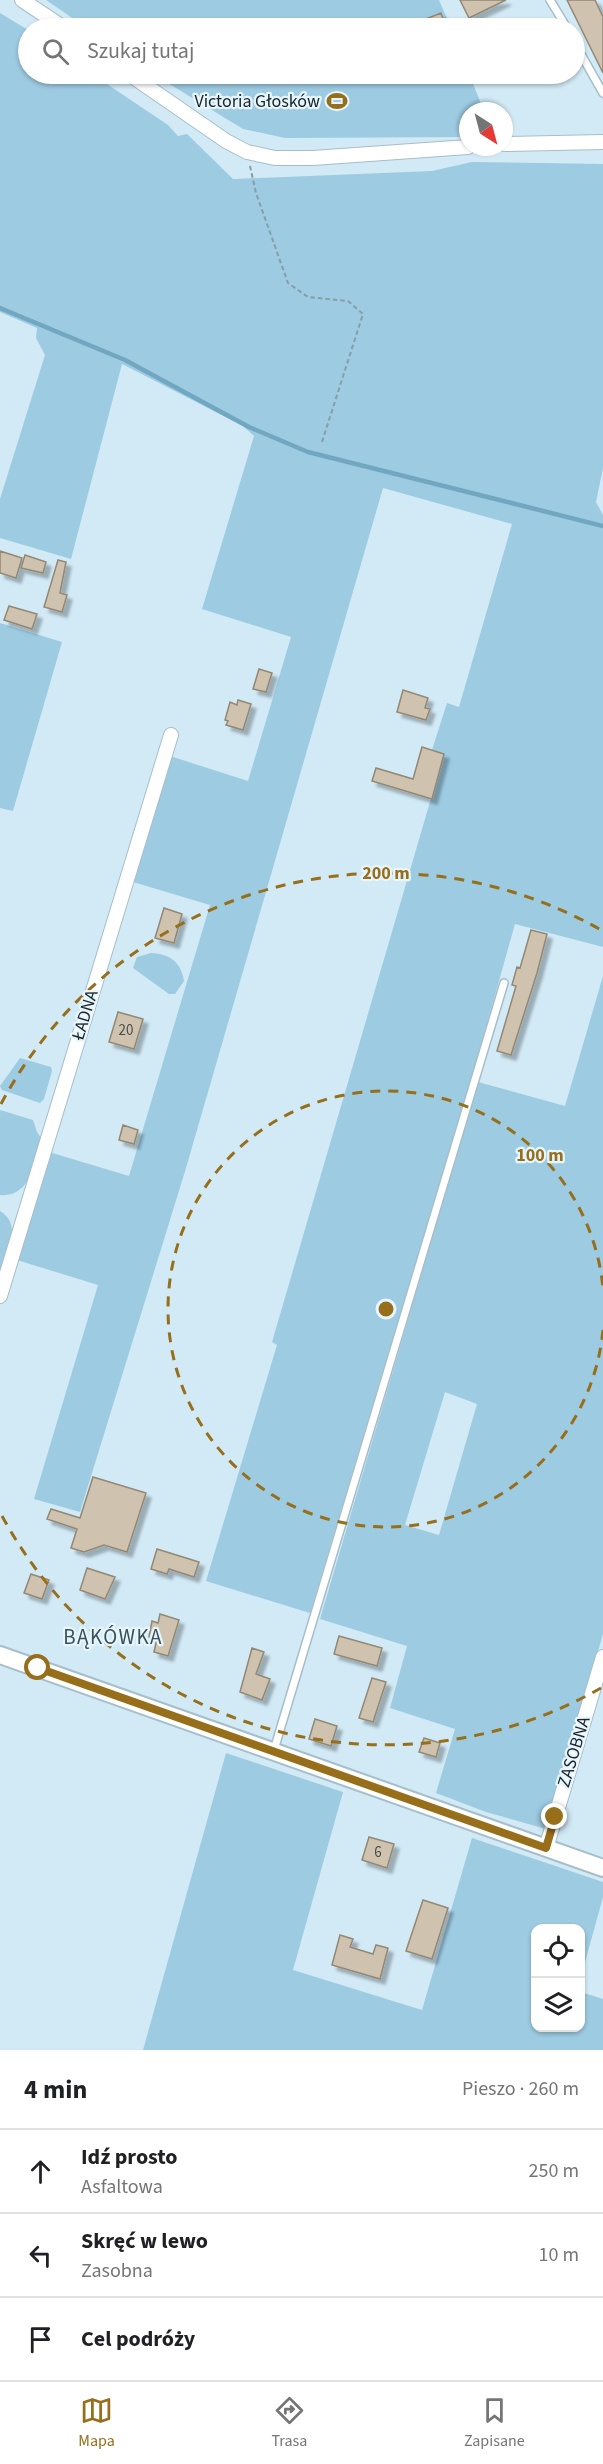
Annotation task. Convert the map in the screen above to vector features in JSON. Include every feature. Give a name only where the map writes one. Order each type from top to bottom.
[{"type":"street","points":[[22,0],[49,18]]},
{"type":"street","points":[[143,84],[226,141],[247,152],[275,158],[313,158],[459,148]]},
{"type":"street","points":[[513,144],[603,142]]},
{"type":"street","name":"ŁADNA","points":[[0,1296],[171,735]]},
{"type":"street","points":[[0,1655],[603,1868]]},
{"type":"street","name":"ZASOBNA","points":[[546,1848],[603,1657]]},
{"type":"lane","points":[[550,0],[561,18]]},
{"type":"lane","points":[[585,61],[603,93]]},
{"type":"lane","points":[[274,1750],[504,983]]},
{"type":"path","points":[[247,152],[256,193],[288,283],[308,297],[348,301],[363,314],[322,442]]},
{"type":"shaded area","points":[[46,0],[439,0],[447,18],[72,18]]},
{"type":"shaded area","points":[[0,13],[18,24],[18,84],[107,84],[168,125],[178,136],[187,134],[233,179],[432,171],[472,162],[603,164],[603,468],[596,502],[603,515],[603,947],[515,924],[478,1055],[310,1613],[206,1581],[277,1345],[272,1342],[444,754],[432,750],[447,703],[459,707],[512,524],[383,488],[186,1168],[80,1512],[34,1499],[98,1285],[17,1260],[49,1152],[129,1176],[210,905],[133,882],[170,756],[248,781],[291,637],[202,609],[254,436],[243,426],[122,364],[71,559],[0,538],[0,499],[45,355],[36,338],[37,328],[0,312]]},
{"type":"shaded area","name":"Victoria Głosków","points":[[169,84],[473,84],[480,102],[459,102],[459,137],[285,138],[243,129]]},
{"type":"shaded area","points":[[0,623],[62,642],[13,811],[0,808]]},
{"type":"shaded area","points":[[151,953],[164,955],[174,960],[183,974],[184,981],[175,994],[169,994],[133,968],[137,957]]},
{"type":"shaded area","points":[[603,976],[603,1634],[546,1829],[486,1812],[436,1793],[455,1729],[390,1708],[407,1646],[320,1619],[478,1082],[565,1106]],"holes":[[[445,1392],[477,1404],[439,1535],[405,1525]]]},
{"type":"shaded area","points":[[20,1058],[51,1067],[52,1071],[44,1099],[40,1103],[2,1090],[0,1086]]},
{"type":"shaded area","points":[[0,1110],[33,1120],[43,1141],[34,1168],[25,1185],[18,1191],[0,1195]]},
{"type":"shaded area","points":[[0,1211],[11,1224],[12,1232],[9,1250],[0,1276]]},
{"type":"shaded area","points":[[226,1753],[343,1792],[293,1970],[422,2010],[472,1838],[603,1882],[603,1897],[585,1962],[585,1924],[531,1924],[531,2032],[585,2032],[585,1993],[603,1999],[603,2050],[143,2050]]},
{"type":"building","points":[[460,0],[506,0],[469,18]]},
{"type":"building","points":[[567,0],[595,0],[603,17],[603,73],[585,36],[585,18],[576,18]]},
{"type":"building","points":[[441,13],[443,18],[428,18]]},
{"type":"building","points":[[0,551],[22,558],[16,578],[0,573]]},
{"type":"building","points":[[25,555],[46,562],[43,573],[21,568]]},
{"type":"building","points":[[58,560],[66,562],[60,593],[67,595],[62,612],[44,607]]},
{"type":"building","points":[[9,606],[37,614],[32,629],[4,620]]},
{"type":"building","points":[[259,669],[272,673],[266,692],[253,689]]},
{"type":"building","points":[[403,690],[428,698],[425,708],[430,709],[426,720],[397,712]]},
{"type":"building","points":[[238,700],[251,704],[243,730],[226,725],[228,721],[225,720],[230,702],[237,705]]},
{"type":"building","points":[[422,747],[444,754],[432,799],[372,781],[376,768],[413,779]]},
{"type":"building","points":[[164,908],[182,914],[174,943],[155,938]]},
{"type":"building","points":[[531,930],[547,934],[511,1055],[497,1051],[516,986],[512,985],[517,967],[520,968]]},
{"type":"building","points":[[118,1012],[143,1019],[134,1049],[109,1042]]},
{"type":"building","points":[[123,1125],[138,1130],[134,1144],[119,1140]]},
{"type":"building","points":[[93,1477],[146,1493],[127,1552],[104,1545],[84,1552],[71,1548],[77,1529],[47,1519],[51,1509],[80,1518]]},
{"type":"building","points":[[157,1549],[199,1562],[194,1577],[169,1569],[167,1574],[151,1569]]},
{"type":"building","points":[[87,1568],[115,1577],[105,1599],[80,1590]]},
{"type":"building","points":[[31,1574],[49,1580],[42,1599],[24,1593]]},
{"type":"building","points":[[160,1614],[179,1620],[168,1656],[154,1652],[157,1639],[149,1637],[152,1621],[158,1623]]},
{"type":"building","points":[[339,1636],[382,1648],[377,1666],[334,1654]]},
{"type":"building","points":[[252,1648],[264,1652],[256,1674],[270,1679],[262,1700],[240,1692]]},
{"type":"building","points":[[372,1678],[386,1682],[373,1722],[359,1718]]},
{"type":"building","points":[[315,1719],[337,1726],[331,1746],[309,1739]]},
{"type":"building","points":[[424,1738],[440,1743],[436,1757],[419,1752]]},
{"type":"building","points":[[369,1837],[394,1844],[387,1868],[362,1860]]},
{"type":"building","points":[[423,1900],[448,1908],[432,1959],[406,1951]]},
{"type":"building","points":[[340,1935],[353,1939],[350,1947],[373,1954],[376,1945],[388,1948],[380,1979],[332,1965]]},
{"type":"waterway","points":[[0,308],[125,360],[249,427],[308,452],[603,526]]},
{"type":"place","name":"Victoria Głosków","points":[[337,101]]},
{"type":"district","name":"BĄKÓWKA","points":[[113,1637]]},
{"type":"route","points":[[38,1668],[546,1848],[555,1817]]}]
